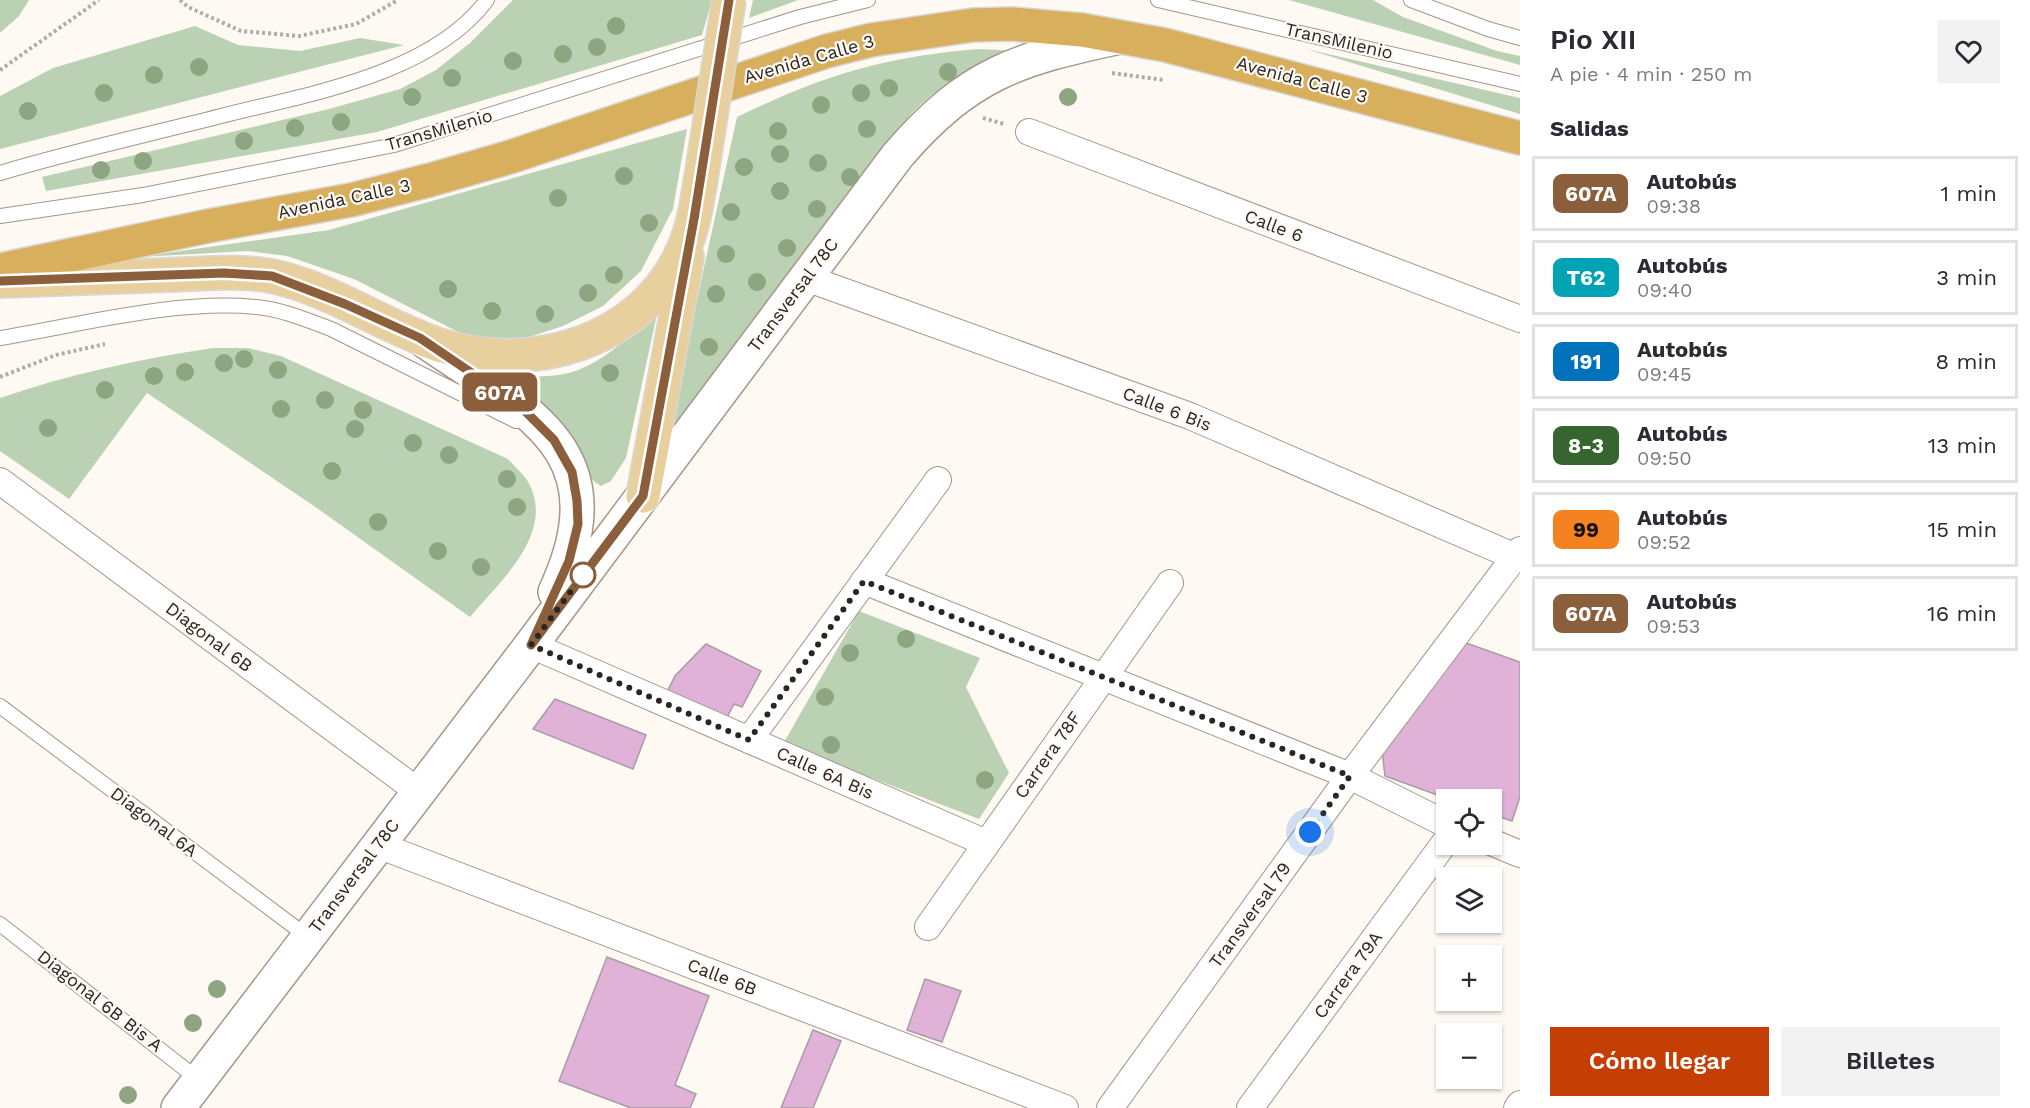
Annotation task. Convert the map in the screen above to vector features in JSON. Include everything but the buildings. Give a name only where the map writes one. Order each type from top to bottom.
[{"type":"highway","name":"Avenida Calle 3","points":[[0,270],[208,226],[351,200],[510,157],[817,54],[872,40],[973,25],[1012,24],[1124,36],[1520,138]]},
{"type":"main road","points":[[643,496],[694,219],[729,0]]},
{"type":"main road","points":[[0,281],[224,273],[272,276],[345,304],[420,338],[463,352],[498,355],[554,353],[588,342],[614,329],[660,288],[679,258],[694,219]]},
{"type":"street","name":"Transversal 78C","points":[[178,1108],[531,645],[898,155],[945,105],[974,85],[1010,67],[1061,50],[1124,36]]},
{"type":"street","name":"Calle 6","points":[[1029,132],[1520,320]]},
{"type":"street","name":"Calle 6 Bis","points":[[806,278],[1190,416],[1518,555]]},
{"type":"street","name":"Transversal 78C","points":[[420,338],[530,413],[554,440],[572,472],[577,501],[574,546],[531,645]]},
{"type":"street","points":[[749,740],[938,480]]},
{"type":"street","name":"Diagonal 6B","points":[[0,481],[419,792]]},
{"type":"street","name":"Transversal 79","points":[[1110,1108],[1350,776],[1518,555]]},
{"type":"street","points":[[864,581],[1350,776],[1436,819]]},
{"type":"street","name":"Carrera 78F","points":[[928,927],[1170,583]]},
{"type":"street","name":"Calle 6A Bis","points":[[531,645],[986,843]]},
{"type":"street","name":"Calle 6B","points":[[378,845],[1065,1108]]},
{"type":"street","points":[[1502,847],[1520,854]]},
{"type":"street","name":"Carrera 79A","points":[[1250,1108],[1436,855]]},
{"type":"lane","points":[[0,173],[336,86],[395,66],[431,49],[459,29],[487,0]]},
{"type":"lane","name":"TransMilenio","points":[[0,216],[154,193],[394,145],[800,17],[868,0]]},
{"type":"lane","name":"TransMilenio","points":[[1158,0],[1520,84]]},
{"type":"lane","points":[[1411,0],[1488,29],[1520,38]]},
{"type":"lane","points":[[0,338],[208,304],[258,307],[300,317],[331,329],[512,419],[535,434],[572,472]]},
{"type":"lane","name":"Diagonal 6A","points":[[0,706],[308,937]]},
{"type":"lane","name":"Diagonal 6B Bis A","points":[[0,924],[199,1080]]},
{"type":"path","points":[[0,70],[99,0]]},
{"type":"path","points":[[180,0],[188,7],[241,31],[299,36],[356,24],[398,0]]},
{"type":"path","points":[[1101,73],[1169,82]]},
{"type":"path","points":[[0,376],[56,355],[114,342]]},
{"type":"green space","points":[[0,0],[29,0],[19,16],[0,33]]},
{"type":"green space","points":[[513,0],[712,0],[702,35],[377,132],[46,191],[42,177],[329,109],[400,89],[436,70],[470,43]]},
{"type":"green space","points":[[753,0],[798,0],[749,18]]},
{"type":"green space","points":[[1289,0],[1373,0],[1403,17],[1497,51],[1520,56],[1520,65]]},
{"type":"green space","points":[[195,26],[238,45],[300,51],[360,38],[404,45],[0,149],[0,96],[53,68]]},
{"type":"green space","points":[[980,49],[1016,51],[985,62],[959,76],[910,115],[667,436],[737,117],[797,90],[855,70],[914,57]]},
{"type":"green space","points":[[1306,49],[1520,98],[1520,114]]},
{"type":"green space","points":[[687,129],[673,209],[641,271],[603,306],[563,326],[529,337],[494,340],[464,335],[354,279],[287,256],[248,251],[139,257],[329,230]]},
{"type":"green space","points":[[657,314],[626,458],[611,481],[601,486],[588,475],[574,438],[560,421],[530,398],[486,371],[544,376],[578,370],[609,352]]},
{"type":"green space","points":[[213,348],[248,348],[281,356],[508,459],[527,480],[535,499],[535,518],[530,537],[521,554],[509,572],[470,617],[314,506],[147,393],[69,499],[0,451],[0,398],[105,368]]},
{"type":"green space","points":[[859,611],[980,658],[966,687],[1009,773],[979,819],[783,744]]},
{"type":"bus line","name":"607A","points":[[0,281],[224,273],[272,276],[295,283],[420,338],[519,405],[530,413],[563,454],[572,472],[577,501],[578,524],[574,546],[531,645],[643,496],[694,219],[729,0]]},
{"type":"route","points":[[583,575],[531,645],[749,740],[864,581],[1350,776],[1310,832]]}]
